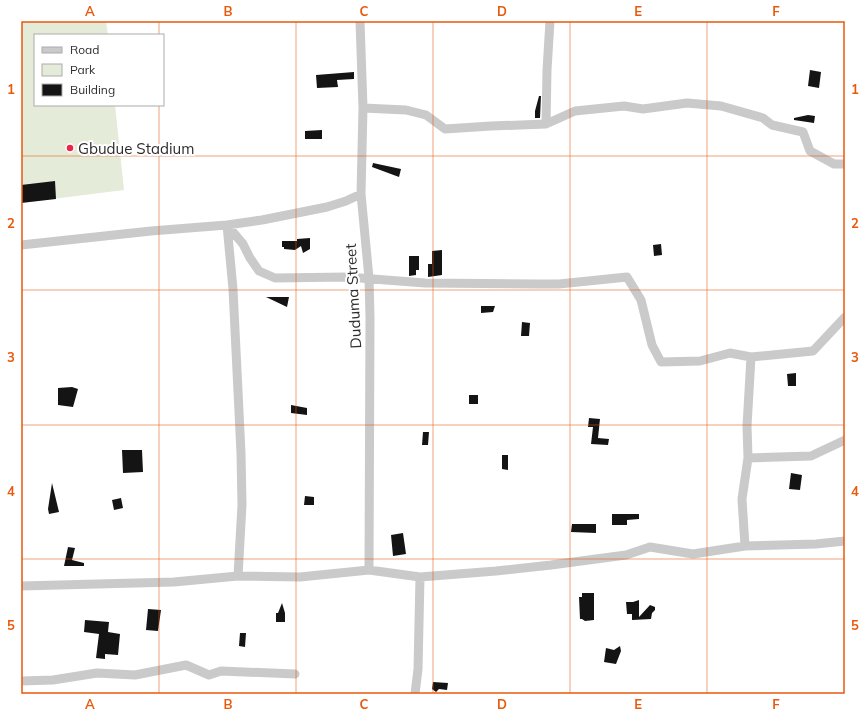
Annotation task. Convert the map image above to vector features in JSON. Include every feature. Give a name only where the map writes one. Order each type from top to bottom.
[{"type":"street","name":"Duduma Street","points":[[360,21],[363,108],[361,194],[369,278],[370,317],[369,570]]},
{"type":"street","points":[[546,124],[550,21]]},
{"type":"street","points":[[363,108],[406,110],[426,115],[445,129],[546,124],[575,111],[624,106],[643,109],[687,103],[721,106],[763,118],[772,125],[803,132],[810,151],[834,164],[845,164]]},
{"type":"street","points":[[21,245],[163,230],[227,225],[262,220],[327,207],[361,194]]},
{"type":"street","points":[[227,225],[243,244],[259,271],[275,278],[347,277],[425,283],[551,284],[628,277],[641,300],[652,345],[661,362],[700,361],[730,352],[751,357],[813,351],[845,317]]},
{"type":"street","points":[[227,225],[237,352],[241,453],[242,505],[238,576]]},
{"type":"street","points":[[745,546],[742,499],[748,458],[747,426],[751,357]]},
{"type":"street","points":[[748,458],[811,456],[845,440]]},
{"type":"street","points":[[21,586],[174,582],[238,576],[300,577],[369,570],[420,577],[551,565],[626,555],[650,547],[692,554],[745,546],[816,544],[845,541]]},
{"type":"street","points":[[416,694],[420,577]]},
{"type":"street","points":[[21,681],[53,680],[97,673],[136,675],[186,666],[209,674],[222,671],[295,674]]},
{"type":"green space","name":"Gbudue Stadium","points":[[21,21],[106,21],[108,34],[34,34],[34,106],[115,106],[124,190],[21,203]]},
{"type":"building","points":[[810,70],[821,72],[819,88],[808,86]]},
{"type":"building","points":[[354,72],[354,79],[337,80],[338,87],[317,88],[316,75]]},
{"type":"building","points":[[539,96],[541,96],[540,118],[535,118],[535,111]]},
{"type":"building","points":[[808,115],[815,116],[814,123],[794,120],[794,118]]},
{"type":"building","points":[[322,130],[322,139],[305,139],[305,131]]},
{"type":"building","points":[[373,163],[401,169],[399,177],[372,167]]},
{"type":"building","points":[[55,181],[56,199],[21,203],[21,185]]},
{"type":"building","points":[[310,238],[310,249],[303,253],[301,246],[295,250],[284,249],[284,247],[282,247],[282,241],[297,241],[297,239]]},
{"type":"building","points":[[661,244],[662,255],[654,256],[653,245]]},
{"type":"building","points":[[442,250],[442,275],[428,277],[428,264],[432,264],[432,251]]},
{"type":"building","points":[[409,256],[419,256],[419,270],[416,270],[416,275],[409,276]]},
{"type":"building","points":[[266,297],[289,297],[287,307]]},
{"type":"building","points":[[481,306],[495,306],[493,312],[481,313]]},
{"type":"building","points":[[522,322],[530,323],[529,336],[521,336]]},
{"type":"building","points":[[796,373],[796,386],[788,386],[787,374]]},
{"type":"building","points":[[72,387],[78,389],[73,407],[58,405],[58,388]]},
{"type":"building","points":[[469,395],[478,395],[478,404],[469,404]]},
{"type":"building","points":[[291,405],[307,408],[307,415],[291,413]]},
{"type":"building","points":[[589,418],[600,419],[598,438],[609,439],[608,445],[591,444],[593,427],[588,427]]},
{"type":"building","points":[[423,432],[429,432],[428,445],[422,445]]},
{"type":"building","points":[[122,450],[142,450],[143,472],[123,473]]},
{"type":"building","points":[[502,455],[508,455],[508,470],[502,469]]},
{"type":"building","points":[[791,473],[802,475],[800,490],[789,489]]},
{"type":"building","points":[[52,483],[59,512],[49,514],[48,509]]},
{"type":"building","points":[[305,496],[314,497],[314,505],[304,505]]},
{"type":"building","points":[[121,498],[123,508],[114,510],[112,500]]},
{"type":"building","points":[[612,514],[639,514],[639,519],[627,520],[627,525],[612,525]]},
{"type":"building","points":[[572,524],[596,524],[596,533],[571,532]]},
{"type":"building","points":[[403,533],[406,554],[393,556],[391,535]]},
{"type":"building","points":[[68,547],[75,548],[72,560],[84,563],[84,566],[64,566]]},
{"type":"building","points":[[582,593],[594,593],[594,620],[585,621],[580,619],[579,597],[582,597]]},
{"type":"building","points":[[639,600],[639,617],[650,605],[655,607],[651,619],[632,620],[632,614],[627,614],[626,602]]},
{"type":"building","points":[[282,603],[285,613],[285,622],[276,622],[276,613],[278,613]]},
{"type":"building","points":[[148,609],[161,610],[158,631],[146,630]]},
{"type":"building","points":[[85,620],[109,622],[108,632],[120,634],[118,655],[105,654],[105,659],[96,658],[99,634],[84,632]]},
{"type":"building","points":[[240,633],[246,633],[245,647],[239,646]]},
{"type":"building","points":[[620,646],[621,651],[616,664],[604,662],[606,648],[614,650]]},
{"type":"building","points":[[433,682],[448,683],[447,690],[439,689],[436,692],[432,689]]},
{"type":"place","name":"Gbudue Stadium","points":[[70,148]]}]
